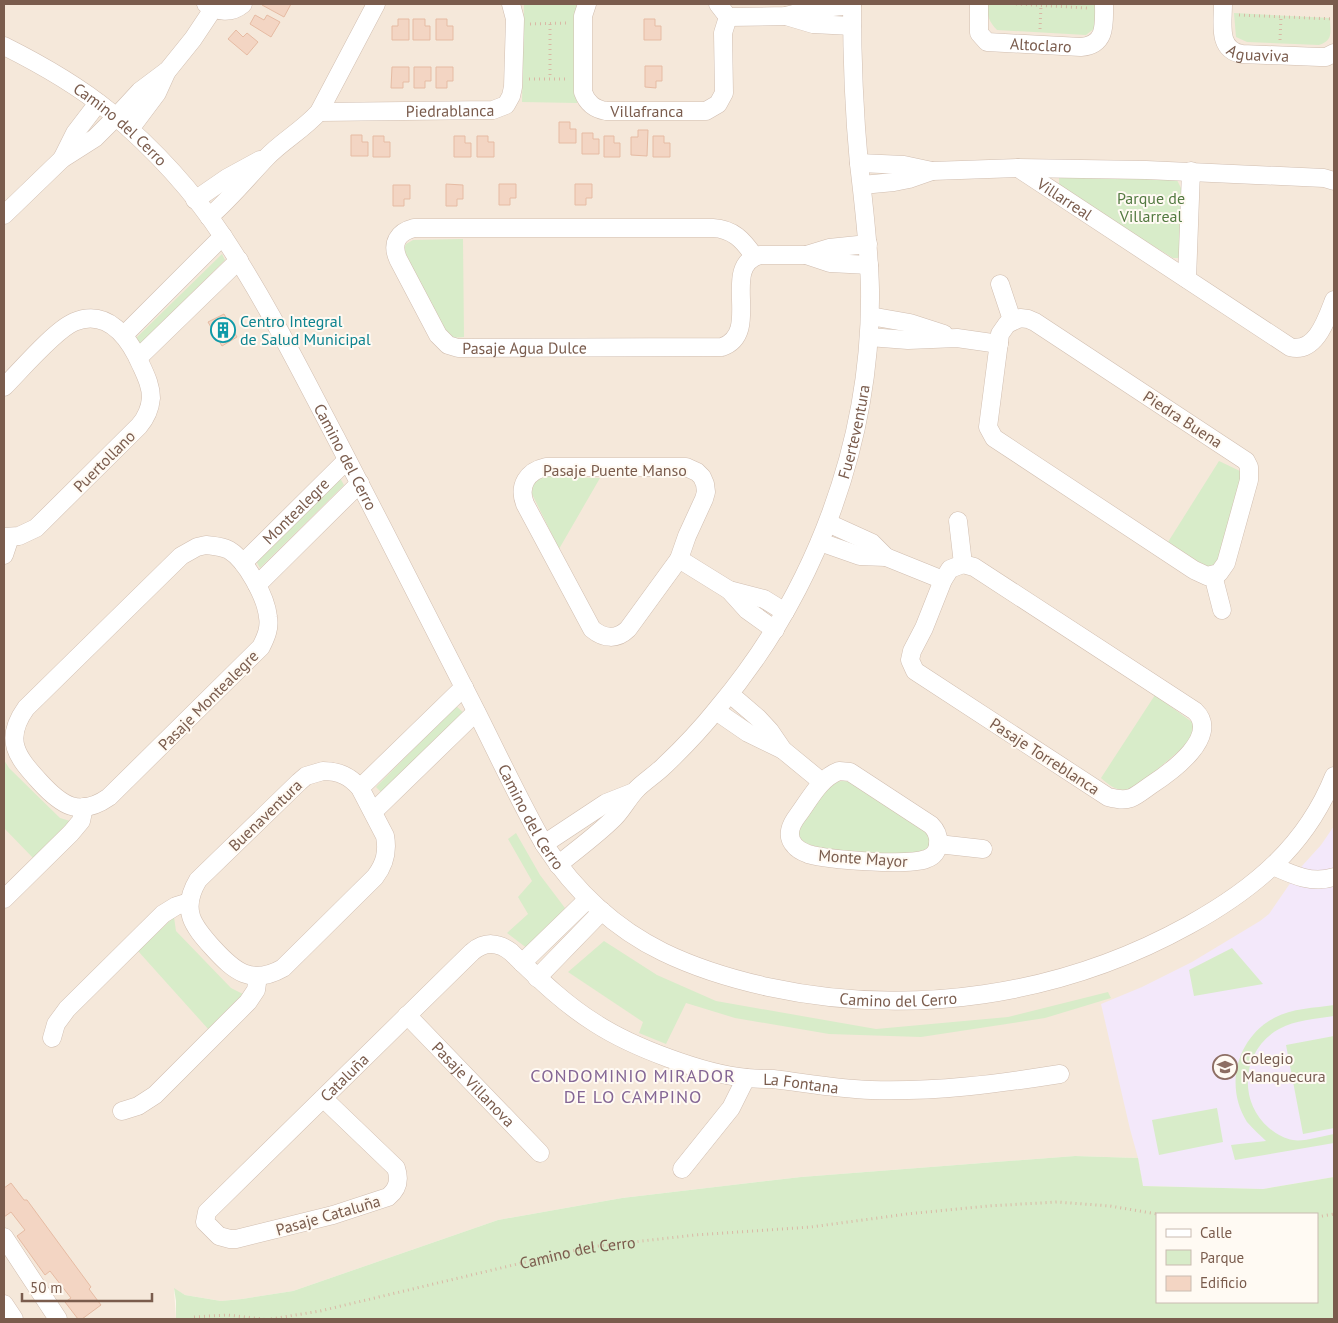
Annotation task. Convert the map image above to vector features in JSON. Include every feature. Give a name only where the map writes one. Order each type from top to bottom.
[{"type":"street","points":[[130,129],[157,93],[168,70],[193,39],[209,6],[229,11],[243,4]]},
{"type":"street","points":[[209,217],[238,191],[268,157],[309,124],[319,112],[376,4]]},
{"type":"street","name":"Piedrablanca","points":[[319,112],[497,109],[509,101],[512,96],[515,13],[511,4]]},
{"type":"street","name":"Villafranca","points":[[588,4],[584,11],[583,23],[582,79],[585,98],[593,107],[599,110],[700,111],[713,108],[718,104],[724,93],[723,10],[786,16],[813,24],[852,26]]},
{"type":"street","name":"Villafranca","points":[[786,16],[852,4]]},
{"type":"street","name":"Fuerteventura","points":[[558,865],[614,818],[634,792],[663,767],[730,694],[775,630],[785,612],[820,542],[840,489],[858,420],[870,316],[868,244],[855,108],[852,4]]},
{"type":"street","name":"Altoclaro","points":[[978,4],[979,33],[987,42],[1081,47],[1092,45],[1102,33],[1104,6]]},
{"type":"street","name":"Aguaviva","points":[[1223,9],[1223,38],[1232,51],[1242,54],[1326,57],[1334,53]]},
{"type":"street","name":"Camino del Cerro","points":[[4,46],[74,86],[130,129],[164,164],[223,236],[305,379],[348,460],[544,844],[558,865],[602,911],[624,928],[662,952],[705,969],[745,981],[810,995],[843,999],[937,1000],[1030,986],[1125,956],[1153,944],[1207,915],[1233,898],[1274,866],[1290,850],[1313,819],[1328,792],[1334,776]]},
{"type":"street","points":[[4,215],[62,159],[95,138],[140,91],[168,70]]},
{"type":"street","points":[[62,159],[75,133],[98,103]]},
{"type":"street","points":[[195,200],[233,174],[268,157]]},
{"type":"street","name":"Villarreal","points":[[859,163],[904,165],[932,171],[1018,168],[1191,171],[1324,178],[1334,181]]},
{"type":"street","name":"Villarreal","points":[[1018,168],[1286,344],[1295,348],[1305,348],[1312,342],[1327,317],[1334,300]]},
{"type":"street","name":"Villarreal","points":[[862,184],[894,182],[932,171]]},
{"type":"street","points":[[1187,279],[1191,171]]},
{"type":"street","name":"Pasaje Agua Dulce","points":[[414,228],[722,228],[735,234],[754,256],[749,260],[742,273],[739,332],[732,343],[722,347],[458,348],[448,345],[438,335],[398,259],[395,249],[397,238],[401,233],[414,228]]},
{"type":"street","points":[[124,335],[223,236]]},
{"type":"street","points":[[754,256],[806,255],[829,248],[868,244]]},
{"type":"street","points":[[806,255],[830,263],[869,265]]},
{"type":"street","points":[[138,358],[238,260]]},
{"type":"street","points":[[1000,284],[1012,320],[1002,329],[999,344],[988,427],[994,438],[1194,570],[1207,576],[1213,576],[1222,610]]},
{"type":"street","points":[[870,316],[910,323],[957,338],[999,344]]},
{"type":"street","name":"Piedra Buena","points":[[1012,320],[1020,318],[1035,322],[1246,462],[1249,467],[1249,480],[1226,563],[1224,569],[1213,576]]},
{"type":"street","name":"Puertollano","points":[[4,387],[60,331],[75,322],[101,320],[117,328],[124,335],[138,358],[150,389],[150,404],[144,420],[36,528],[28,533],[7,537],[4,555]]},
{"type":"street","points":[[869,337],[908,340],[957,338]]},
{"type":"street","name":"Montealegre","points":[[243,562],[348,460]]},
{"type":"street","name":"Pasaje Puente Manso","points":[[546,467],[686,467],[692,469],[702,477],[706,492],[679,559],[628,629],[619,636],[601,636],[589,624],[525,504],[522,491],[526,478],[538,469],[546,467]]},
{"type":"street","name":"Montealegre","points":[[257,585],[360,483]]},
{"type":"street","points":[[958,521],[963,564]]},
{"type":"street","points":[[828,523],[872,543],[886,557]]},
{"type":"street","points":[[820,542],[860,556],[886,557],[943,580]]},
{"type":"street","name":"Pasaje Montealegre","points":[[215,546],[230,551],[243,562],[257,585],[268,615],[268,631],[261,647],[109,798],[93,806],[84,807],[68,805],[54,798],[22,763],[15,745],[9,736],[26,708],[181,556],[197,547],[215,546]]},
{"type":"street","points":[[679,559],[729,590],[747,610],[775,630]]},
{"type":"street","name":"Pasaje Torreblanca","points":[[963,564],[974,567],[1194,711],[1201,719],[1202,731],[1193,749],[1179,765],[1132,798],[1116,799],[1108,797],[920,675],[912,665],[911,656],[943,580],[950,570],[963,564]]},
{"type":"street","points":[[729,590],[764,599],[785,612]]},
{"type":"street","points":[[360,788],[464,688]]},
{"type":"street","points":[[730,694],[758,718],[783,750]]},
{"type":"street","points":[[716,711],[748,733],[783,750],[822,782]]},
{"type":"street","points":[[373,812],[476,712]]},
{"type":"street","name":"Buenaventura","points":[[189,902],[198,880],[306,776],[332,771],[348,777],[360,788],[385,836],[385,861],[381,870],[282,968],[267,975],[258,976]]},
{"type":"street","name":"Monte Mayor","points":[[840,771],[850,772],[931,825],[938,834],[938,844],[936,852],[926,859],[885,862],[807,854],[793,844],[790,833],[791,827],[822,782],[840,771]]},
{"type":"street","name":"Fuerteventura","points":[[544,844],[606,803],[634,792]]},
{"type":"street","points":[[4,899],[71,834],[81,820],[84,807]]},
{"type":"street","points":[[938,844],[983,849]]},
{"type":"street","points":[[1274,866],[1300,878],[1313,880],[1334,877]]},
{"type":"street","points":[[522,963],[588,898]]},
{"type":"street","points":[[52,1038],[56,1024],[74,1002],[163,914],[176,906],[189,902],[192,922],[196,930],[227,963],[241,973],[258,976],[256,990],[248,1002],[154,1095],[138,1106],[122,1111]]},
{"type":"street","points":[[537,978],[602,911]]},
{"type":"street","name":"La Fontana","points":[[490,944],[505,948],[570,1006],[596,1024],[630,1042],[688,1064],[746,1078],[773,1079],[839,1088],[902,1090],[960,1088],[1060,1074]]},
{"type":"street","name":"Cataluña","points":[[205,1218],[207,1212],[472,952],[483,945],[490,944]]},
{"type":"street","name":"Pasaje Villanova","points":[[407,1015],[540,1153]]},
{"type":"street","points":[[682,1169],[731,1108],[746,1078]]},
{"type":"street","name":"Pasaje Cataluña","points":[[205,1218],[207,1225],[219,1236],[230,1239],[247,1238],[333,1215],[388,1197],[394,1192],[399,1180],[396,1168],[323,1098]]},
{"type":"street","points":[[4,1237],[58,1319]]},
{"type":"street","points":[[4,1304],[14,1319]]},
{"type":"path","points":[[1016,4],[1104,6]]},
{"type":"path","points":[[1039,45],[1041,5]]},
{"type":"path","points":[[1223,9],[1281,17],[1334,19]]},
{"type":"path","points":[[1280,56],[1281,17]]},
{"type":"path","points":[[515,24],[583,23]]},
{"type":"path","points":[[550,24],[550,79]]},
{"type":"path","points":[[514,80],[582,79]]},
{"type":"path","name":"Camino del Cerro","points":[[271,1319],[330,1309],[590,1248],[685,1236],[811,1227],[907,1214],[988,1206],[1057,1202],[1110,1206],[1156,1214]]},
{"type":"path","points":[[1318,1217],[1334,1214]]},
{"type":"path","points":[[194,1317],[227,1314],[264,1319]]},
{"type":"shaded area","points":[[4,4],[1334,4],[1334,1177],[1143,1186],[1138,1158],[1075,1156],[801,1177],[622,1198],[498,1220],[293,1291],[221,1301],[185,1295],[174,1289],[176,1319],[4,1319]]},
{"type":"shaded area","name":"Colegio Manquecura","points":[[1334,826],[1334,1177],[1263,1189],[1143,1186],[1101,1004],[1142,987],[1192,962],[1260,921],[1269,914],[1302,866],[1321,845]]},
{"type":"green space","points":[[524,4],[576,4],[577,103],[522,102]]},
{"type":"green space","points":[[987,4],[1098,4],[1095,28],[1086,35],[997,30],[989,18]]},
{"type":"green space","points":[[1234,13],[1330,18],[1330,35],[1327,41],[1319,45],[1247,42],[1236,37]]},
{"type":"green space","name":"Parque de Villarreal","points":[[1062,175],[1171,178],[1177,180],[1182,190],[1179,258],[1173,258],[1061,189],[1059,178]]},
{"type":"green space","points":[[463,239],[464,337],[453,338],[446,333],[403,250],[406,244],[413,240]]},
{"type":"green space","points":[[222,254],[225,260],[140,344],[136,338]]},
{"type":"green space","points":[[1219,461],[1242,472],[1218,567],[1207,568],[1168,542]]},
{"type":"green space","points":[[541,476],[600,478],[559,549],[532,494],[533,481]]},
{"type":"green space","points":[[340,478],[344,485],[260,568],[256,561]]},
{"type":"green space","points":[[1155,695],[1196,725],[1194,738],[1138,786],[1122,790],[1114,788],[1101,778]]},
{"type":"green space","points":[[456,706],[464,713],[383,794],[376,787]]},
{"type":"green space","points":[[4,760],[9,768],[60,818],[70,821],[34,859],[4,828]]},
{"type":"green space","points":[[832,782],[852,782],[921,827],[930,837],[929,848],[925,852],[912,854],[853,852],[822,848],[797,839],[798,824]]},
{"type":"green space","points":[[516,833],[540,875],[565,908],[528,949],[507,933],[528,914],[518,897],[532,881],[508,839]]},
{"type":"green space","points":[[174,917],[176,931],[231,988],[243,994],[209,1030],[138,951]]},
{"type":"green space","points":[[604,941],[657,975],[716,1001],[876,1029],[1008,1017],[1108,992],[1111,998],[1045,1018],[921,1037],[829,1034],[735,1018],[686,1003],[666,1044],[639,1033],[643,1022],[568,972]]},
{"type":"green space","points":[[1232,948],[1263,984],[1194,996],[1189,970]]},
{"type":"green space","points":[[1334,1005],[1334,1016],[1292,1024],[1279,1029],[1267,1038],[1257,1049],[1251,1062],[1248,1090],[1252,1104],[1259,1117],[1269,1128],[1278,1134],[1290,1139],[1307,1140],[1334,1134],[1334,1143],[1235,1160],[1231,1145],[1266,1141],[1247,1122],[1240,1108],[1236,1093],[1238,1064],[1243,1050],[1261,1027],[1274,1018],[1296,1010]]},
{"type":"green space","points":[[1334,1036],[1334,1128],[1303,1134],[1286,1045]]},
{"type":"green space","points":[[1217,1108],[1223,1142],[1159,1155],[1152,1120]]},
{"type":"green space","points":[[1075,1156],[1138,1158],[1143,1186],[1263,1189],[1334,1177],[1334,1319],[176,1319],[174,1288],[185,1295],[221,1301],[293,1291],[498,1220],[622,1198],[801,1177]]},
{"type":"building","points":[[263,4],[291,4],[284,17]]},
{"type":"building","points":[[255,15],[264,20],[267,15],[280,22],[271,37],[250,24]]},
{"type":"building","points":[[398,19],[409,19],[409,40],[392,40],[392,26],[398,26]]},
{"type":"building","points":[[413,19],[425,19],[425,26],[430,26],[430,40],[413,40]]},
{"type":"building","points":[[436,19],[447,19],[447,26],[453,26],[453,40],[436,40]]},
{"type":"building","points":[[644,19],[655,19],[655,26],[661,26],[661,40],[644,40]]},
{"type":"building","points":[[236,30],[243,37],[247,33],[258,42],[247,55],[228,39]]},
{"type":"building","points":[[645,66],[662,66],[662,81],[656,81],[656,88],[645,87]]},
{"type":"building","points":[[392,67],[409,67],[409,82],[403,82],[403,88],[391,88]]},
{"type":"building","points":[[414,67],[431,67],[431,81],[425,81],[425,88],[414,88]]},
{"type":"building","points":[[436,67],[453,67],[453,81],[447,81],[447,88],[436,88]]},
{"type":"building","points":[[559,122],[570,122],[570,129],[576,129],[576,143],[559,143]]},
{"type":"building","points":[[638,130],[648,130],[647,156],[631,155],[631,137],[638,137]]},
{"type":"building","points":[[582,133],[593,133],[593,139],[599,139],[599,154],[582,154]]},
{"type":"building","points":[[351,135],[362,135],[362,142],[368,142],[368,156],[351,156]]},
{"type":"building","points":[[373,136],[384,136],[384,142],[390,142],[390,157],[373,157]]},
{"type":"building","points":[[454,136],[465,136],[465,143],[471,143],[471,157],[454,157]]},
{"type":"building","points":[[477,136],[488,136],[488,142],[494,142],[494,157],[477,157]]},
{"type":"building","points":[[604,136],[614,136],[614,143],[620,143],[620,157],[604,157]]},
{"type":"building","points":[[653,136],[664,136],[664,143],[670,143],[670,157],[653,157]]},
{"type":"building","points":[[446,184],[463,185],[463,199],[457,199],[457,206],[446,206]]},
{"type":"building","points":[[499,184],[516,184],[516,198],[510,198],[510,205],[499,205]]},
{"type":"building","points":[[575,184],[592,184],[592,198],[586,198],[586,205],[575,205]]},
{"type":"building","points":[[393,185],[410,185],[410,199],[404,199],[404,206],[393,206]]},
{"type":"building","name":"Centro Integral de Salud Municipal","points":[[224,314],[237,337],[222,346],[208,322]]},
{"type":"building","points":[[11,1183],[24,1200],[27,1200],[91,1287],[89,1289],[101,1305],[82,1319],[78,1319],[65,1302],[71,1298],[50,1271],[45,1275],[17,1236],[25,1230],[11,1212],[4,1217],[4,1188]]},
{"type":"place","name":"Centro Integral de Salud Municipal","points":[[223,330]]},
{"type":"place","name":"Colegio Manquecura","points":[[1225,1067]]},
{"type":"district","name":"CONDOMINIO MIRADOR DE LO CAMPINO","points":[[633,1085]]}]
